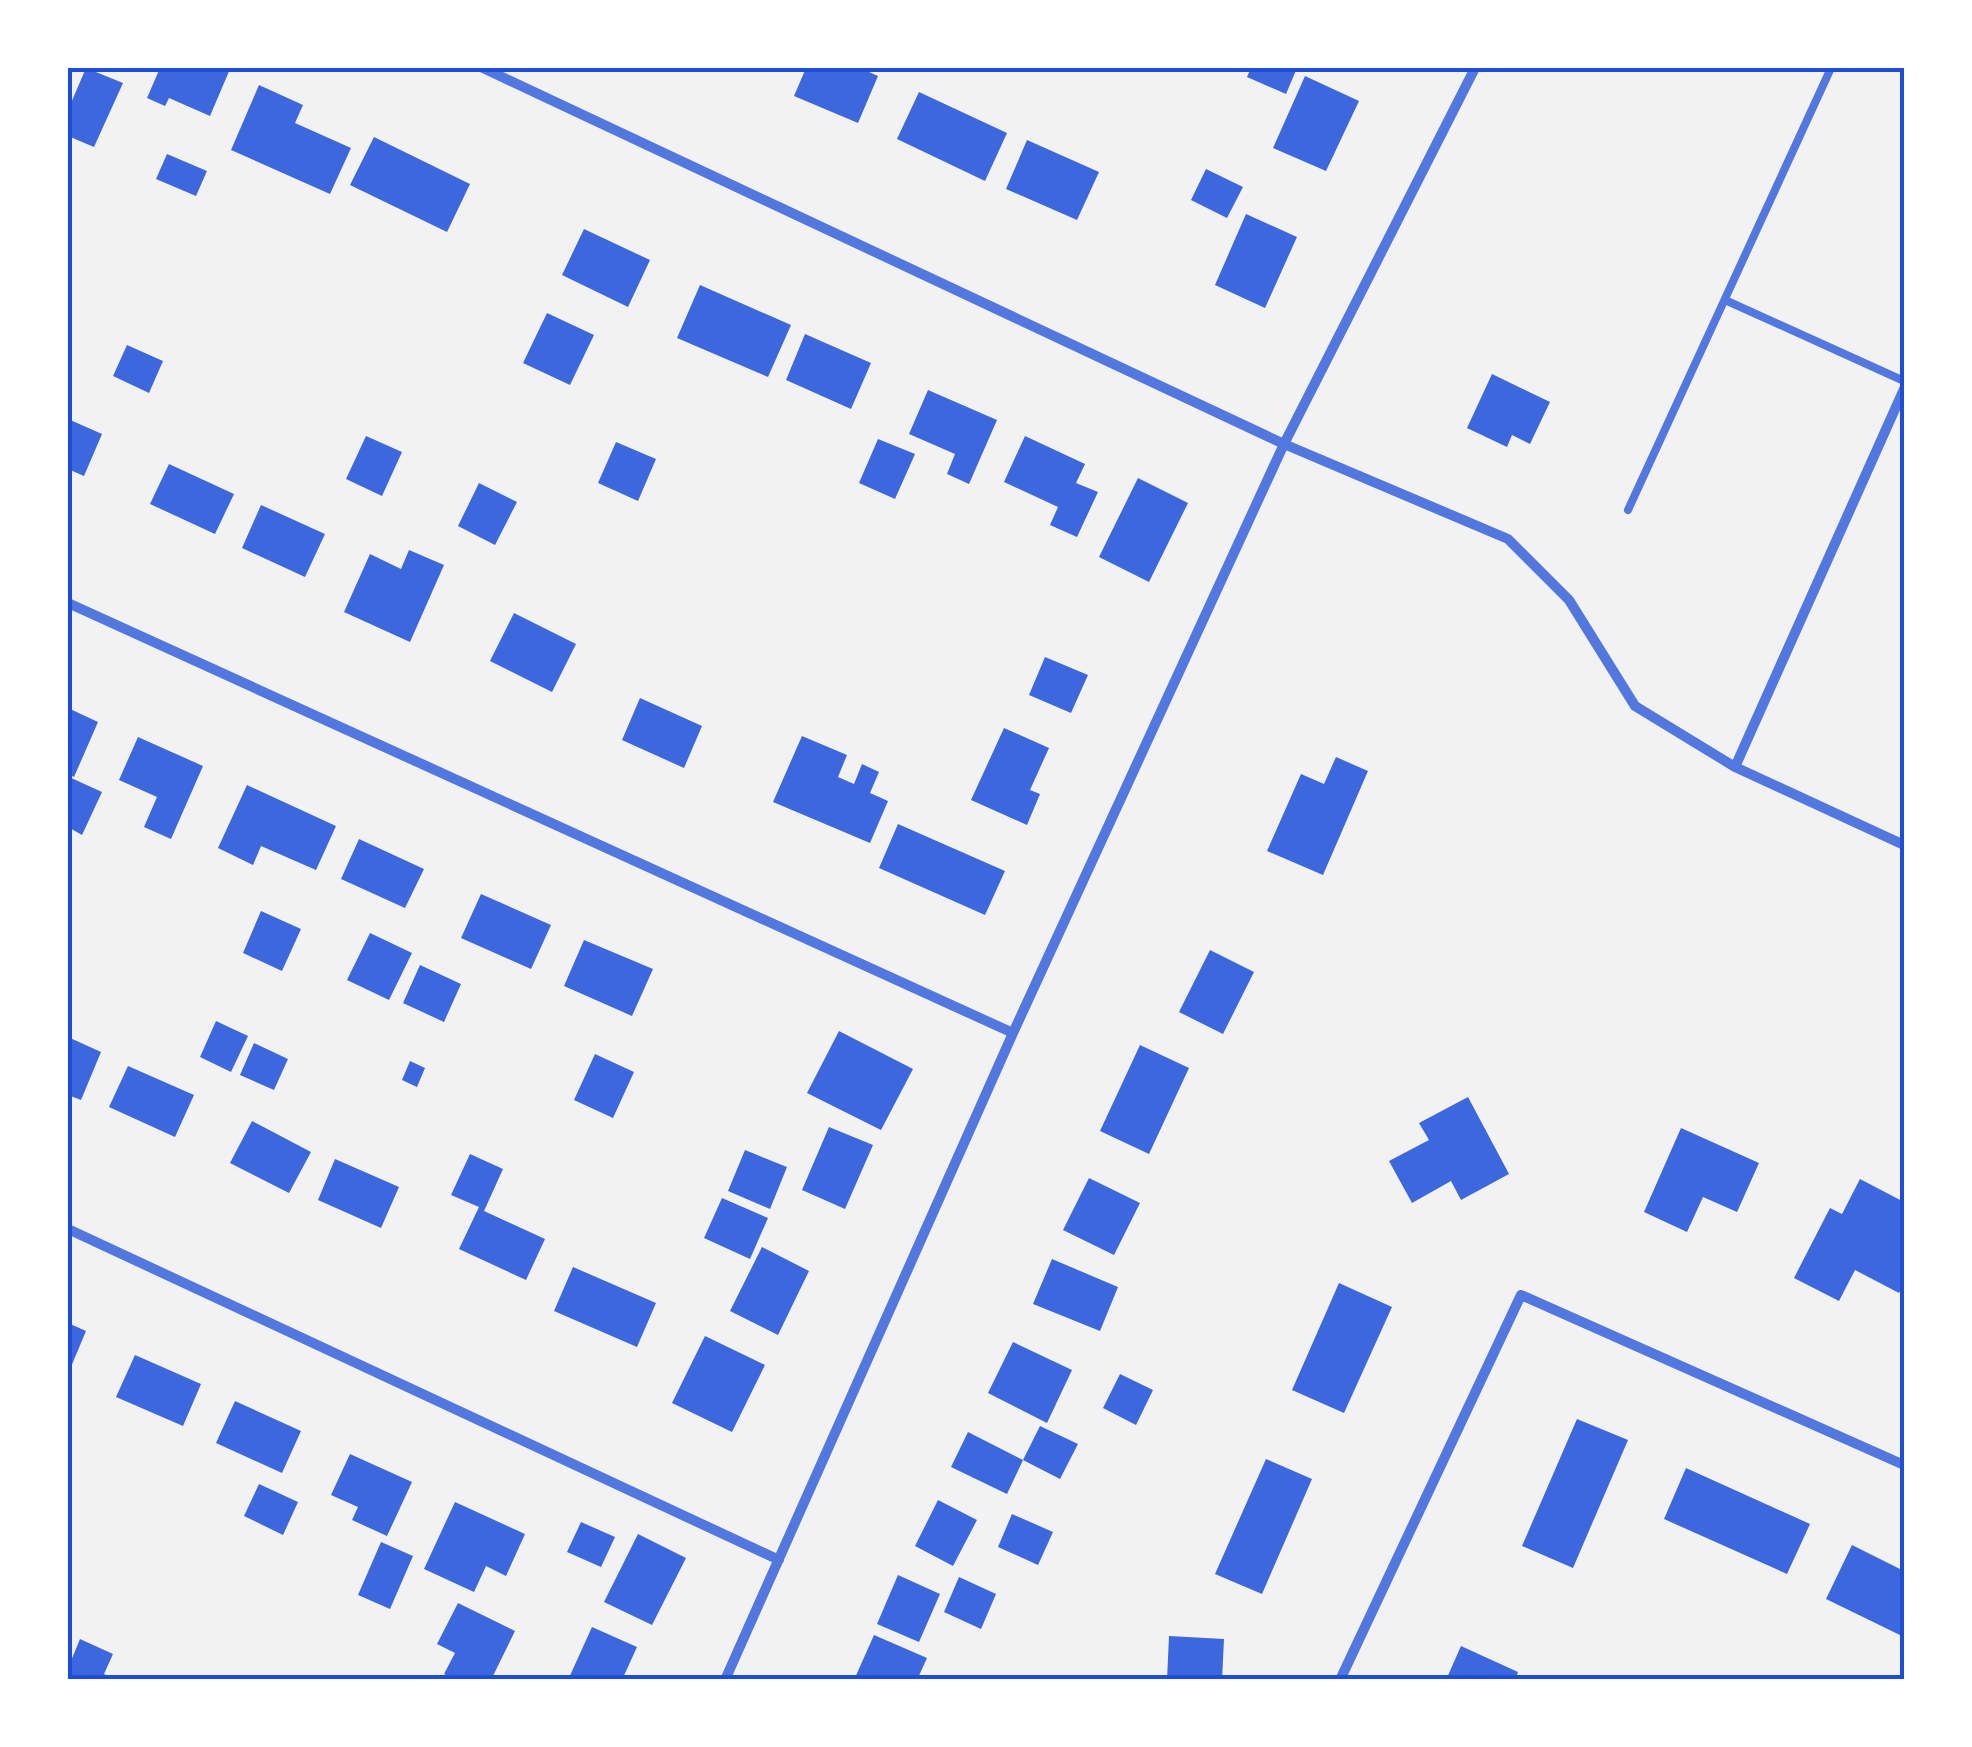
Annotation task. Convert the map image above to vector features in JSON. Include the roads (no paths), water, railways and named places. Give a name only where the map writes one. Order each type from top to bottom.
[{"type":"street","points":[[482,68],[1284,444],[1508,539],[1569,600],[1635,706],[1736,768],[1904,845]]},
{"type":"street","points":[[725,1680],[1013,1033],[1284,444],[1475,68]]},
{"type":"street","points":[[1736,768],[1904,389]]},
{"type":"street","points":[[68,603],[1013,1033]]},
{"type":"street","points":[[68,1229],[779,1560]]},
{"type":"street","points":[[1340,1680],[1521,1295],[1904,1465]]},
{"type":"lane","points":[[1628,510],[1831,68]]},
{"type":"lane","points":[[1725,300],[1904,381]]}]
